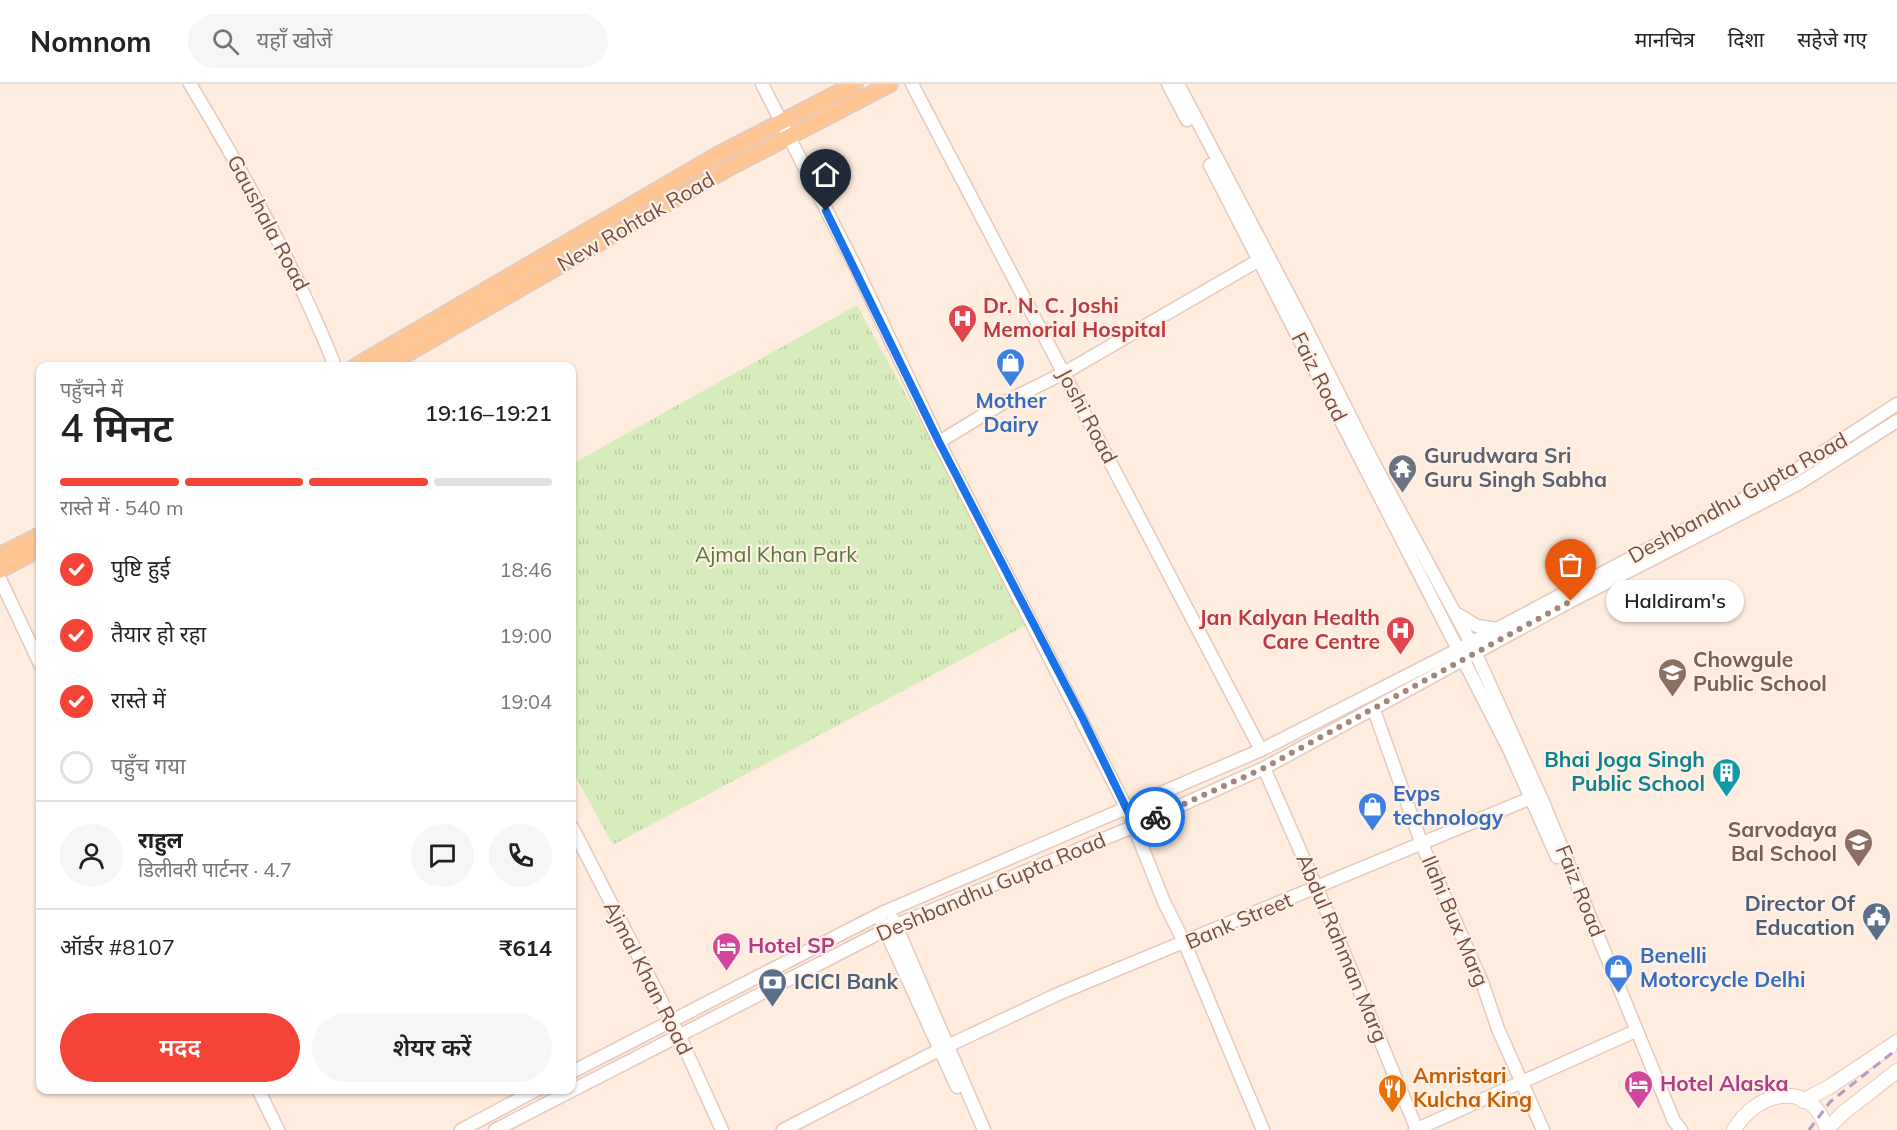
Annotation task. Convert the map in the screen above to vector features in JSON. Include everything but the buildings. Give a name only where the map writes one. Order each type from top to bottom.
[{"type":"main road","name":"New Rohtak Road","points":[[363,362],[717,155],[855,84]]},
{"type":"main road","name":"New Rohtak Road","points":[[393,362],[727,169],[890,84]]},
{"type":"main road","points":[[0,555],[36,537]]},
{"type":"main road","points":[[0,570],[36,551]]},
{"type":"main road","points":[[1803,1101],[1829,1087],[1897,1042]]},
{"type":"main road","points":[[1734,1128],[1750,1109],[1767,1098],[1786,1095],[1803,1101],[1818,1112],[1827,1130],[1843,1113],[1897,1071]]},
{"type":"street","name":"Gaushala Road","points":[[190,84],[224,140],[310,302],[333,362]]},
{"type":"street","points":[[762,84],[857,270],[939,442],[1127,809],[1164,902],[1185,944],[1263,1130]]},
{"type":"street","name":"Joshi Road","points":[[912,84],[1261,750]]},
{"type":"street","name":"Faiz Road","points":[[1168,84],[1473,648],[1543,802],[1674,1121],[1682,1130]]},
{"type":"street","points":[[939,442],[1003,403],[1064,373],[1263,257],[1178,84]]},
{"type":"street","name":"Faiz Road","points":[[1263,257],[1531,798],[1670,1130]]},
{"type":"street","name":"Deshbandhu Gupta Road","points":[[576,1089],[890,928],[1135,826],[1264,768],[1463,660],[1473,648],[1497,629],[1793,480],[1897,404]]},
{"type":"street","name":"Deshbandhu Gupta Road","points":[[1473,648],[1793,480],[1897,421]]},
{"type":"street","points":[[0,579],[36,656]]},
{"type":"street","points":[[1454,612],[1477,626],[1497,629]]},
{"type":"street","name":"Deshbandhu Gupta Road","points":[[576,1070],[883,912],[1127,809],[1463,660]]},
{"type":"street","name":"Ilahi Bux Marg","points":[[1374,710],[1421,842],[1543,1130]]},
{"type":"street","name":"Abdul Rahman Marg","points":[[1264,768],[1416,1130]]},
{"type":"street","name":"Bank Street","points":[[783,1130],[944,1048],[1058,994],[1185,944],[1421,842],[1531,798]]},
{"type":"street","name":"Ajmal Khan Road","points":[[576,835],[679,1035],[722,1130]]},
{"type":"street","points":[[883,912],[944,1048],[984,1130]]},
{"type":"street","points":[[1416,1130],[1631,1033]]},
{"type":"street","points":[[944,1048],[975,1130]]},
{"type":"street","points":[[261,1094],[279,1130]]},
{"type":"street","points":[[460,1130],[528,1094]]},
{"type":"street","name":"Deshbandhu Gupta Road","points":[[499,1129],[566,1094]]},
{"type":"street","points":[[490,1114],[499,1129]]},
{"type":"green space","name":"Ajmal Khan Park","points":[[857,305],[1030,623],[613,845],[576,777],[576,462]]},
{"type":"railway","points":[[1809,1130],[1830,1102],[1897,1049]]},
{"type":"way so far","points":[[1155,817],[1264,768],[1571,601]]},
{"type":"place","name":"Dr. N. C. Joshi Memorial Hospital","points":[[962,344]]},
{"type":"place","name":"Mother Dairy","points":[[1011,388]]},
{"type":"place","name":"Gurudwara Sri Guru Singh Sabha","points":[[1403,494]]},
{"type":"place","name":"Haldiram's","points":[[1571,601]]},
{"type":"place","name":"Jan Kalyan Health Care Centre","points":[[1401,656]]},
{"type":"place","name":"Chowgule Public School","points":[[1672,698]]},
{"type":"place","name":"Bhai Joga Singh Public School","points":[[1726,798]]},
{"type":"place","name":"Evps technology","points":[[1372,832]]},
{"type":"place","name":"Sarvodaya Bal School","points":[[1858,868]]},
{"type":"place","name":"Director Of Education","points":[[1876,942]]},
{"type":"place","name":"Hotel SP","points":[[727,972]]},
{"type":"place","name":"Benelli Motorcycle Delhi","points":[[1619,994]]},
{"type":"place","name":"ICICI Bank","points":[[773,1008]]},
{"type":"place","name":"Hotel Alaska","points":[[1639,1110]]},
{"type":"place","name":"Amristari Kulcha King","points":[[1392,1114]]},
{"type":"route","points":[[826,211],[857,270],[939,442],[1083,719],[1135,826],[1155,817]]}]
